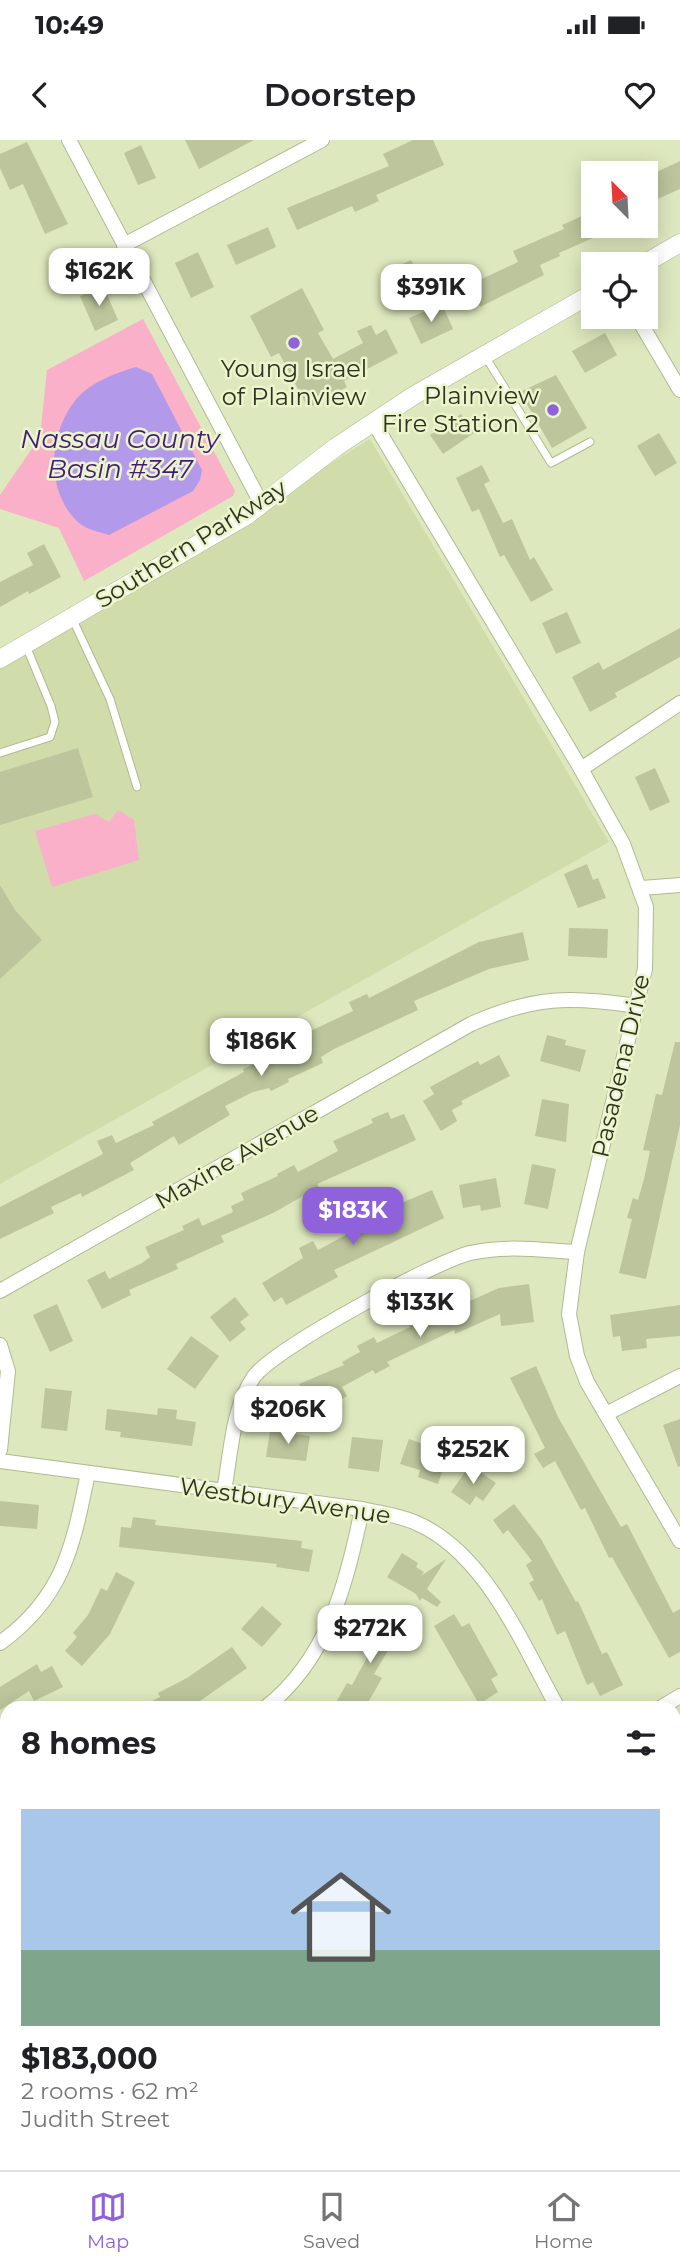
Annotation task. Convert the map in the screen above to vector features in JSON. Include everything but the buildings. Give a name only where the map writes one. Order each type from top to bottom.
[{"type":"street","points":[[69,140],[261,503]]},
{"type":"street","points":[[124,245],[323,140]]},
{"type":"street","points":[[658,256],[680,243]]},
{"type":"street","name":"Southern Parkway","points":[[0,659],[222,530],[374,423],[581,300]]},
{"type":"street","points":[[644,329],[680,390]]},
{"type":"street","name":"Pasadena Drive","points":[[374,423],[581,768],[623,844],[642,888],[646,907],[645,970],[577,1252],[569,1314],[577,1356],[587,1382],[680,1541]]},
{"type":"street","points":[[581,768],[680,703]]},
{"type":"street","points":[[642,888],[680,885]]},
{"type":"street","name":"Maxine Avenue","points":[[0,1291],[471,1024],[508,1008],[552,999],[592,1000],[637,1006]]},
{"type":"street","points":[[224,1491],[239,1406],[252,1379],[276,1355],[449,1260],[504,1247],[577,1252]]},
{"type":"street","points":[[0,1345],[8,1371],[0,1450]]},
{"type":"street","points":[[606,1414],[680,1377]]},
{"type":"street","name":"Westbury Avenue","points":[[0,1461],[362,1509],[416,1522],[464,1555],[488,1585],[554,1701]]},
{"type":"street","points":[[0,1643],[23,1626],[51,1593],[61,1575],[72,1548],[88,1474]]},
{"type":"street","points":[[272,1701],[309,1661],[331,1623],[344,1586],[362,1509]]},
{"type":"lane","points":[[484,356],[551,463],[590,442]]},
{"type":"lane","points":[[72,617],[110,699],[137,787]]},
{"type":"lane","points":[[0,753],[50,737],[55,722],[26,644]]},
{"type":"shaded area","points":[[143,319],[235,491],[233,496],[84,581],[59,528],[0,509],[0,495],[40,437],[47,370]]},
{"type":"shaded area","points":[[370,439],[609,842],[0,1184],[0,669]]},
{"type":"shaded area","points":[[118,810],[134,820],[139,860],[52,887],[35,831],[95,814],[109,822]]},
{"type":"water","name":"Nassau County Basin #347","points":[[136,367],[152,374],[202,470],[200,480],[193,491],[109,535],[82,525],[68,510],[55,478],[56,443],[61,426],[79,396],[98,382]]},
{"type":"place","name":"Young Israel of Plainview","points":[[294,343]]},
{"type":"place","name":"Plainview Fire Station 2","points":[[553,410]]}]
